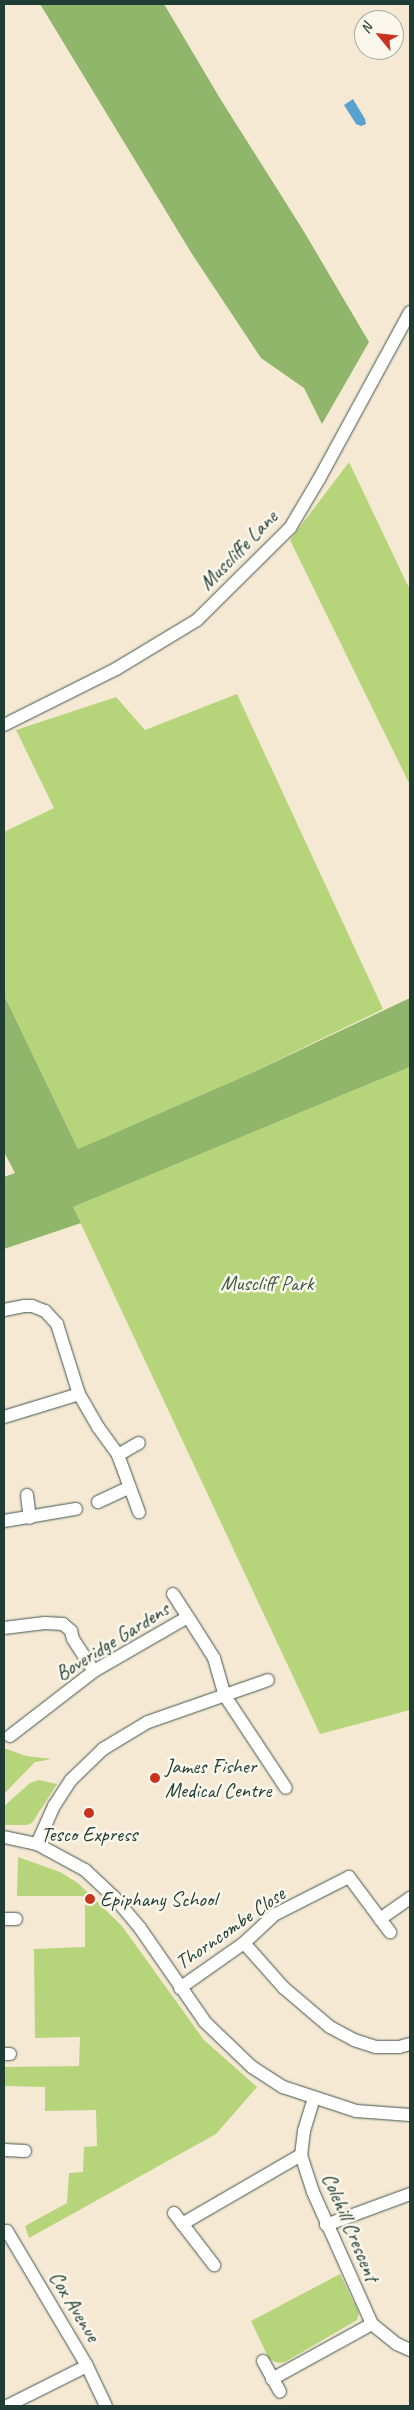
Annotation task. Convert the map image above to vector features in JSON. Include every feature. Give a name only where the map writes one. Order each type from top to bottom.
[{"type":"street","name":"Muscliffe Lane","points":[[4,725],[116,668],[198,620],[285,533],[319,479],[410,312]]},
{"type":"street","points":[[4,1310],[24,1306],[39,1308],[50,1315],[61,1331],[79,1394],[98,1427],[118,1455],[139,1512]]},
{"type":"street","points":[[4,1417],[79,1394]]},
{"type":"street","points":[[118,1455],[139,1443]]},
{"type":"street","points":[[98,1502],[130,1487]]},
{"type":"street","points":[[27,1496],[30,1518]]},
{"type":"street","points":[[4,1521],[76,1509]]},
{"type":"street","name":"Boveridge Gardens","points":[[173,1594],[214,1658],[225,1696],[286,1788]]},
{"type":"street","name":"Boveridge Gardens","points":[[10,1736],[94,1671],[188,1617]]},
{"type":"street","points":[[4,1628],[45,1623],[63,1624],[71,1631],[73,1639],[94,1671]]},
{"type":"street","points":[[36,1844],[54,1806],[71,1780],[103,1749],[148,1722],[268,1680]]},
{"type":"street","points":[[4,1837],[36,1844],[85,1870],[114,1897],[140,1928],[205,2022],[252,2067],[283,2087],[356,2111],[410,2115]]},
{"type":"street","name":"Thorncombe Close","points":[[180,1988],[244,1944],[274,1915],[349,1877],[390,1932]]},
{"type":"street","points":[[380,1919],[410,1898]]},
{"type":"street","points":[[244,1944],[284,1988],[330,2027],[354,2040],[375,2047],[399,2047],[410,2044]]},
{"type":"street","name":"Colehill Crescent","points":[[314,2098],[304,2131],[301,2155],[326,2225],[372,2324],[397,2344],[410,2350]]},
{"type":"street","points":[[4,2150],[25,2150]]},
{"type":"street","points":[[182,2224],[301,2155]]},
{"type":"street","points":[[326,2225],[410,2194]]},
{"type":"street","points":[[174,2213],[214,2265]]},
{"type":"street","name":"Cox Avenue","points":[[5,2229],[87,2366],[106,2406]]},
{"type":"street","points":[[272,2379],[372,2324]]},
{"type":"street","points":[[263,2361],[280,2392]]},
{"type":"street","points":[[7,2406],[87,2366]]},
{"type":"green space","points":[[40,4],[164,4],[221,100],[303,230],[369,342],[322,424],[304,388],[261,358],[192,254]]},
{"type":"green space","points":[[349,462],[410,590],[410,785],[290,540]]},
{"type":"green space","points":[[237,694],[383,1009],[247,1075],[78,1149],[4,995],[4,832],[54,808],[16,730],[116,697],[145,730]]},
{"type":"green space","points":[[4,995],[78,1149],[247,1075],[410,998],[410,1067],[73,1207],[81,1223],[4,1249],[4,1177],[15,1173],[4,1152]]},
{"type":"green space","name":"Muscliff Park","points":[[410,1067],[410,1710],[320,1734],[73,1207]]},
{"type":"green space","points":[[4,1748],[26,1756],[52,1759],[35,1762],[4,1794]]},
{"type":"green space","points":[[39,1780],[57,1784],[32,1823],[26,1825],[4,1825],[4,1806],[30,1783]]},
{"type":"green space","points":[[18,1857],[60,1872],[78,1883],[122,1926],[204,2040],[257,2087],[216,2134],[29,2238],[25,2226],[67,2203],[69,2173],[83,2172],[84,2147],[97,2146],[96,2110],[45,2111],[45,2087],[4,2086],[4,2067],[79,2066],[80,2037],[35,2038],[34,1949],[85,1947],[85,1896],[17,1896]]},
{"type":"green space","points":[[340,2274],[359,2313],[357,2320],[285,2362],[278,2363],[269,2359],[251,2321]]},
{"type":"water","points":[[353,99],[366,124],[361,126],[356,124],[344,105]]},
{"type":"place","name":"James Fisher Medical Centre","points":[[155,1778]]},
{"type":"place","name":"Tesco Express","points":[[89,1813]]},
{"type":"place","name":"Epiphany School","points":[[90,1899]]}]
